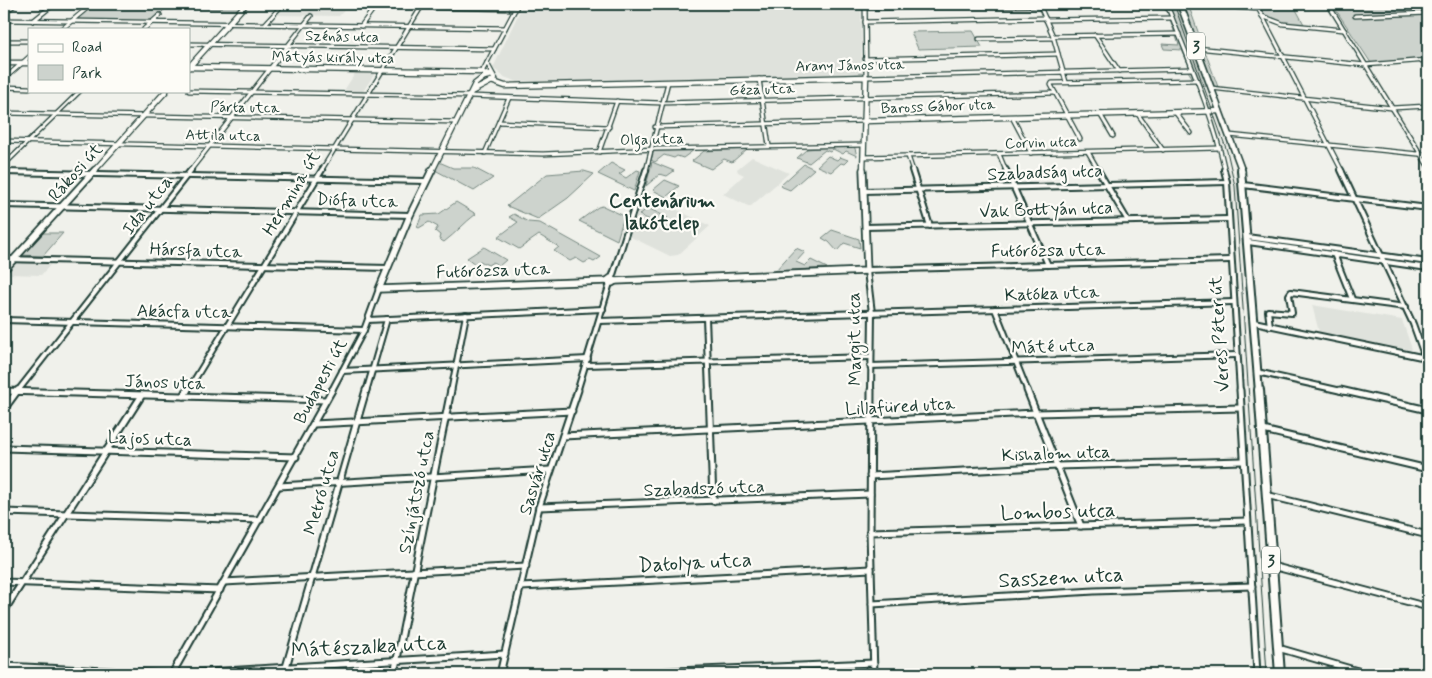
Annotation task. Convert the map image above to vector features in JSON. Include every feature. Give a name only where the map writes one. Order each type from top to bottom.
[{"type":"main road","name":"Veres Péter út","points":[[1180,4],[1239,163],[1243,185],[1280,674]]},
{"type":"street","points":[[4,13],[16,4]]},
{"type":"street","points":[[33,21],[54,4]]},
{"type":"street","points":[[63,28],[92,4]]},
{"type":"street","points":[[190,66],[246,4]]},
{"type":"street","points":[[266,24],[283,4]]},
{"type":"street","points":[[361,26],[377,4]]},
{"type":"street","points":[[463,8],[465,4]]},
{"type":"street","points":[[489,77],[479,72],[487,63],[518,4]]},
{"type":"street","points":[[1039,4],[1053,37],[1066,82]]},
{"type":"street","points":[[865,6],[1125,4]]},
{"type":"street","name":"Veres Péter út","points":[[1162,4],[1169,10],[1197,80],[1220,148],[1227,182],[1230,260],[1257,674]]},
{"type":"street","points":[[1193,4],[1258,9]]},
{"type":"street","points":[[1256,4],[1356,199],[1406,307],[1427,358],[1428,366]]},
{"type":"street","points":[[1328,4],[1428,166]]},
{"type":"street","points":[[422,6],[516,9]]},
{"type":"street","name":"Hermina út","points":[[184,396],[350,120],[422,6]]},
{"type":"street","name":"Margit utca","points":[[865,6],[866,97],[863,157],[867,270],[872,313],[870,356],[870,532],[874,674]]},
{"type":"street","points":[[1355,16],[1428,12]]},
{"type":"street","points":[[145,28],[160,15]]},
{"type":"street","points":[[1261,15],[1283,24],[1344,30]]},
{"type":"street","name":"Ida utca","points":[[4,409],[311,16]]},
{"type":"street","points":[[865,22],[1172,18]]},
{"type":"street","points":[[4,20],[505,28]]},
{"type":"street","points":[[979,39],[1178,34]]},
{"type":"street","points":[[1096,35],[1119,71]]},
{"type":"street","points":[[4,41],[28,41]]},
{"type":"street","name":"Szénás utca","points":[[190,44],[494,49]]},
{"type":"street","points":[[1197,48],[1365,65],[1428,60]]},
{"type":"street","points":[[865,59],[1058,54]]},
{"type":"street","points":[[4,79],[28,59]]},
{"type":"street","points":[[4,63],[28,64]]},
{"type":"street","points":[[487,63],[489,77]]},
{"type":"street","name":"Mátyás király utca","points":[[190,67],[479,72]]},
{"type":"street","name":"Arany János utca","points":[[489,77],[509,86],[1192,69]]},
{"type":"street","name":"Budapesti út","points":[[174,674],[224,582],[296,457],[364,330],[410,215],[456,122],[473,91],[489,77]]},
{"type":"street","points":[[759,79],[769,146]]},
{"type":"street","points":[[1080,140],[1051,85],[1052,83],[1197,80]]},
{"type":"street","name":"Sasvár utca","points":[[500,674],[539,507],[588,359],[650,150],[668,82]]},
{"type":"street","points":[[4,87],[28,88]]},
{"type":"street","points":[[1211,88],[1392,108],[1427,107]]},
{"type":"street","name":"Géza utca","points":[[190,91],[470,96],[662,103],[1056,93]]},
{"type":"street","points":[[4,165],[79,92]]},
{"type":"street","name":"Rákosi út","points":[[4,270],[165,92]]},
{"type":"street","points":[[485,153],[509,98]]},
{"type":"street","points":[[599,152],[618,101]]},
{"type":"street","name":"Baross Gábor utca","points":[[656,127],[1220,111]]},
{"type":"street","points":[[1175,112],[1191,133]]},
{"type":"street","name":"Párta utca","points":[[4,113],[456,122]]},
{"type":"street","points":[[1137,113],[1163,150]]},
{"type":"street","points":[[1100,114],[1113,136]]},
{"type":"street","points":[[1012,117],[1031,153]]},
{"type":"street","points":[[499,122],[609,127]]},
{"type":"street","points":[[1229,135],[1428,156]]},
{"type":"street","name":"Attila utca","points":[[4,141],[442,151]]},
{"type":"street","name":"Olga utca","points":[[442,151],[485,153],[599,152],[863,144]]},
{"type":"street","name":"Corvin utca","points":[[863,157],[1220,148]]},
{"type":"street","points":[[1088,152],[1128,221]]},
{"type":"street","points":[[999,154],[1048,265]]},
{"type":"street","points":[[908,156],[930,226]]},
{"type":"street","points":[[4,172],[426,181]]},
{"type":"street","name":"Szabadság utca","points":[[864,192],[1227,182]]},
{"type":"street","points":[[1243,185],[1428,208]]},
{"type":"street","name":"Diófa utca","points":[[4,205],[410,215]]},
{"type":"street","name":"Vak Bottyán utca","points":[[865,227],[1228,219]]},
{"type":"street","points":[[1248,239],[1428,268]]},
{"type":"street","points":[[1248,239],[1428,262]]},
{"type":"street","points":[[1334,254],[1352,299]]},
{"type":"street","name":"Hársfa utca","points":[[4,259],[388,268]]},
{"type":"street","name":"Futórózsa utca","points":[[379,289],[760,276],[867,270],[1230,260]]},
{"type":"street","points":[[1270,326],[1268,311],[1292,313],[1289,295],[1292,292],[1406,307]]},
{"type":"street","name":"Katóka utca","points":[[599,321],[1233,302]]},
{"type":"street","points":[[368,320],[603,309]]},
{"type":"street","points":[[995,309],[1081,526]]},
{"type":"street","name":"Színjátszó utca","points":[[394,674],[466,315]]},
{"type":"street","points":[[706,318],[713,501]]},
{"type":"street","name":"Metró utca","points":[[284,674],[387,319]]},
{"type":"street","name":"Akácfa utca","points":[[4,320],[364,330]]},
{"type":"street","points":[[1254,322],[1427,358]]},
{"type":"street","name":"Máté utca","points":[[870,366],[1237,354]]},
{"type":"street","points":[[586,365],[870,356]]},
{"type":"street","points":[[342,371],[588,359]]},
{"type":"street","points":[[1257,372],[1428,410]]},
{"type":"street","name":"János utca","points":[[4,391],[326,400]]},
{"type":"street","points":[[4,611],[142,395]]},
{"type":"street","name":"Lillafüred utca","points":[[563,436],[1036,413],[1240,408]]},
{"type":"street","points":[[314,424],[572,411]]},
{"type":"street","points":[[1261,430],[1428,468]]},
{"type":"street","name":"Lajos utca","points":[[4,448],[296,457]]},
{"type":"street","name":"Kishalom utca","points":[[870,476],[1058,466],[1243,460]]},
{"type":"street","points":[[279,486],[550,470]]},
{"type":"street","name":"Szabadszó utca","points":[[539,507],[870,494]]},
{"type":"street","points":[[1266,495],[1428,535]]},
{"type":"street","points":[[4,512],[260,520]]},
{"type":"street","name":"Lombos utca","points":[[870,532],[1246,521]]},
{"type":"street","points":[[224,582],[526,566]]},
{"type":"street","points":[[1272,566],[1428,607]]},
{"type":"street","name":"Datolya utca","points":[[521,588],[871,569]]},
{"type":"street","points":[[4,582],[220,590]]},
{"type":"street","name":"Sasszem utca","points":[[872,604],[1094,591],[1252,586]]},
{"type":"street","points":[[1278,648],[1368,674]]},
{"type":"street","name":"Mátészalka utca","points":[[174,674],[505,654]]},
{"type":"street","points":[[600,674],[874,663]]},
{"type":"street","points":[[4,666],[167,674]]},
{"type":"shaded area","points":[[350,4],[339,16],[276,15],[285,5]]},
{"type":"shaded area","points":[[523,4],[861,4],[862,75],[518,82],[504,77],[493,68]]},
{"type":"shaded area","points":[[356,72],[375,73],[362,93],[343,92]]},
{"type":"shaded area","points":[[752,157],[789,173],[751,206],[748,206],[723,194],[744,175],[738,172],[737,169]]},
{"type":"shaded area","points":[[651,197],[710,226],[678,255],[670,256],[629,236],[640,199],[649,200]]},
{"type":"shaded area","points":[[17,262],[52,263],[41,275],[6,274]]},
{"type":"shaded area","points":[[1312,305],[1402,320],[1412,349],[1319,332]]},
{"type":"green space","points":[[92,4],[243,4],[238,9],[166,8],[151,23],[71,21]]},
{"type":"green space","points":[[1160,4],[1188,4],[1218,87],[1197,85],[1188,71],[1190,68],[1182,50],[1164,49],[1162,44],[1179,45],[1167,11]]},
{"type":"green space","points":[[1259,4],[1293,4],[1305,26],[1285,23],[1270,18],[1260,10]]},
{"type":"green space","points":[[1332,4],[1428,4],[1428,58],[1371,63]]},
{"type":"green space","points":[[973,31],[982,47],[918,49],[911,32]]},
{"type":"green space","points":[[854,145],[857,156],[846,151],[843,154],[833,149],[830,152],[825,150],[809,163],[797,158],[807,149]]},
{"type":"green space","points":[[747,149],[732,162],[724,159],[711,169],[692,161],[704,151]]},
{"type":"green space","points":[[694,150],[683,158],[664,155],[655,162],[651,160],[654,151]]},
{"type":"green space","points":[[828,156],[837,160],[840,157],[848,160],[844,164],[841,163],[831,172],[817,166]]},
{"type":"green space","points":[[439,162],[453,168],[474,168],[493,178],[474,191],[435,170]]},
{"type":"green space","points":[[652,162],[674,171],[667,176],[660,174],[646,186]]},
{"type":"green space","points":[[611,163],[625,170],[619,174],[626,178],[637,170],[640,171],[634,191],[598,174]]},
{"type":"green space","points":[[804,164],[814,169],[790,190],[780,186]]},
{"type":"green space","points":[[584,171],[594,174],[568,198],[538,219],[507,206],[547,174]]},
{"type":"green space","points":[[665,180],[679,186],[666,197],[653,190]]},
{"type":"green space","points":[[456,202],[476,214],[444,242],[439,239],[440,235],[435,231],[438,227],[429,222],[419,228],[417,227],[422,215],[439,214]]},
{"type":"green space","points":[[603,206],[624,216],[617,240],[579,221],[598,207]]},
{"type":"green space","points":[[648,208],[668,218],[660,225],[639,215]]},
{"type":"green space","points":[[514,214],[528,222],[540,223],[601,257],[594,262],[590,260],[584,263],[576,258],[570,261],[554,251],[559,247],[539,235],[519,249],[498,237],[518,222],[509,217]]},
{"type":"green space","points":[[832,230],[859,239],[860,248],[844,243],[837,251],[829,242],[822,238]]},
{"type":"green space","points":[[41,233],[63,233],[43,256],[20,255]]},
{"type":"green space","points":[[484,247],[506,260],[499,266],[493,262],[488,265],[480,261],[475,264],[467,258]]},
{"type":"green space","points":[[796,248],[805,252],[796,262],[805,266],[811,260],[827,268],[775,271]]},
{"type":"tram line","points":[[1174,4],[1227,151],[1235,186],[1267,674]]},
{"type":"district","name":"Centenárium lakótelep","points":[[662,211]]}]
